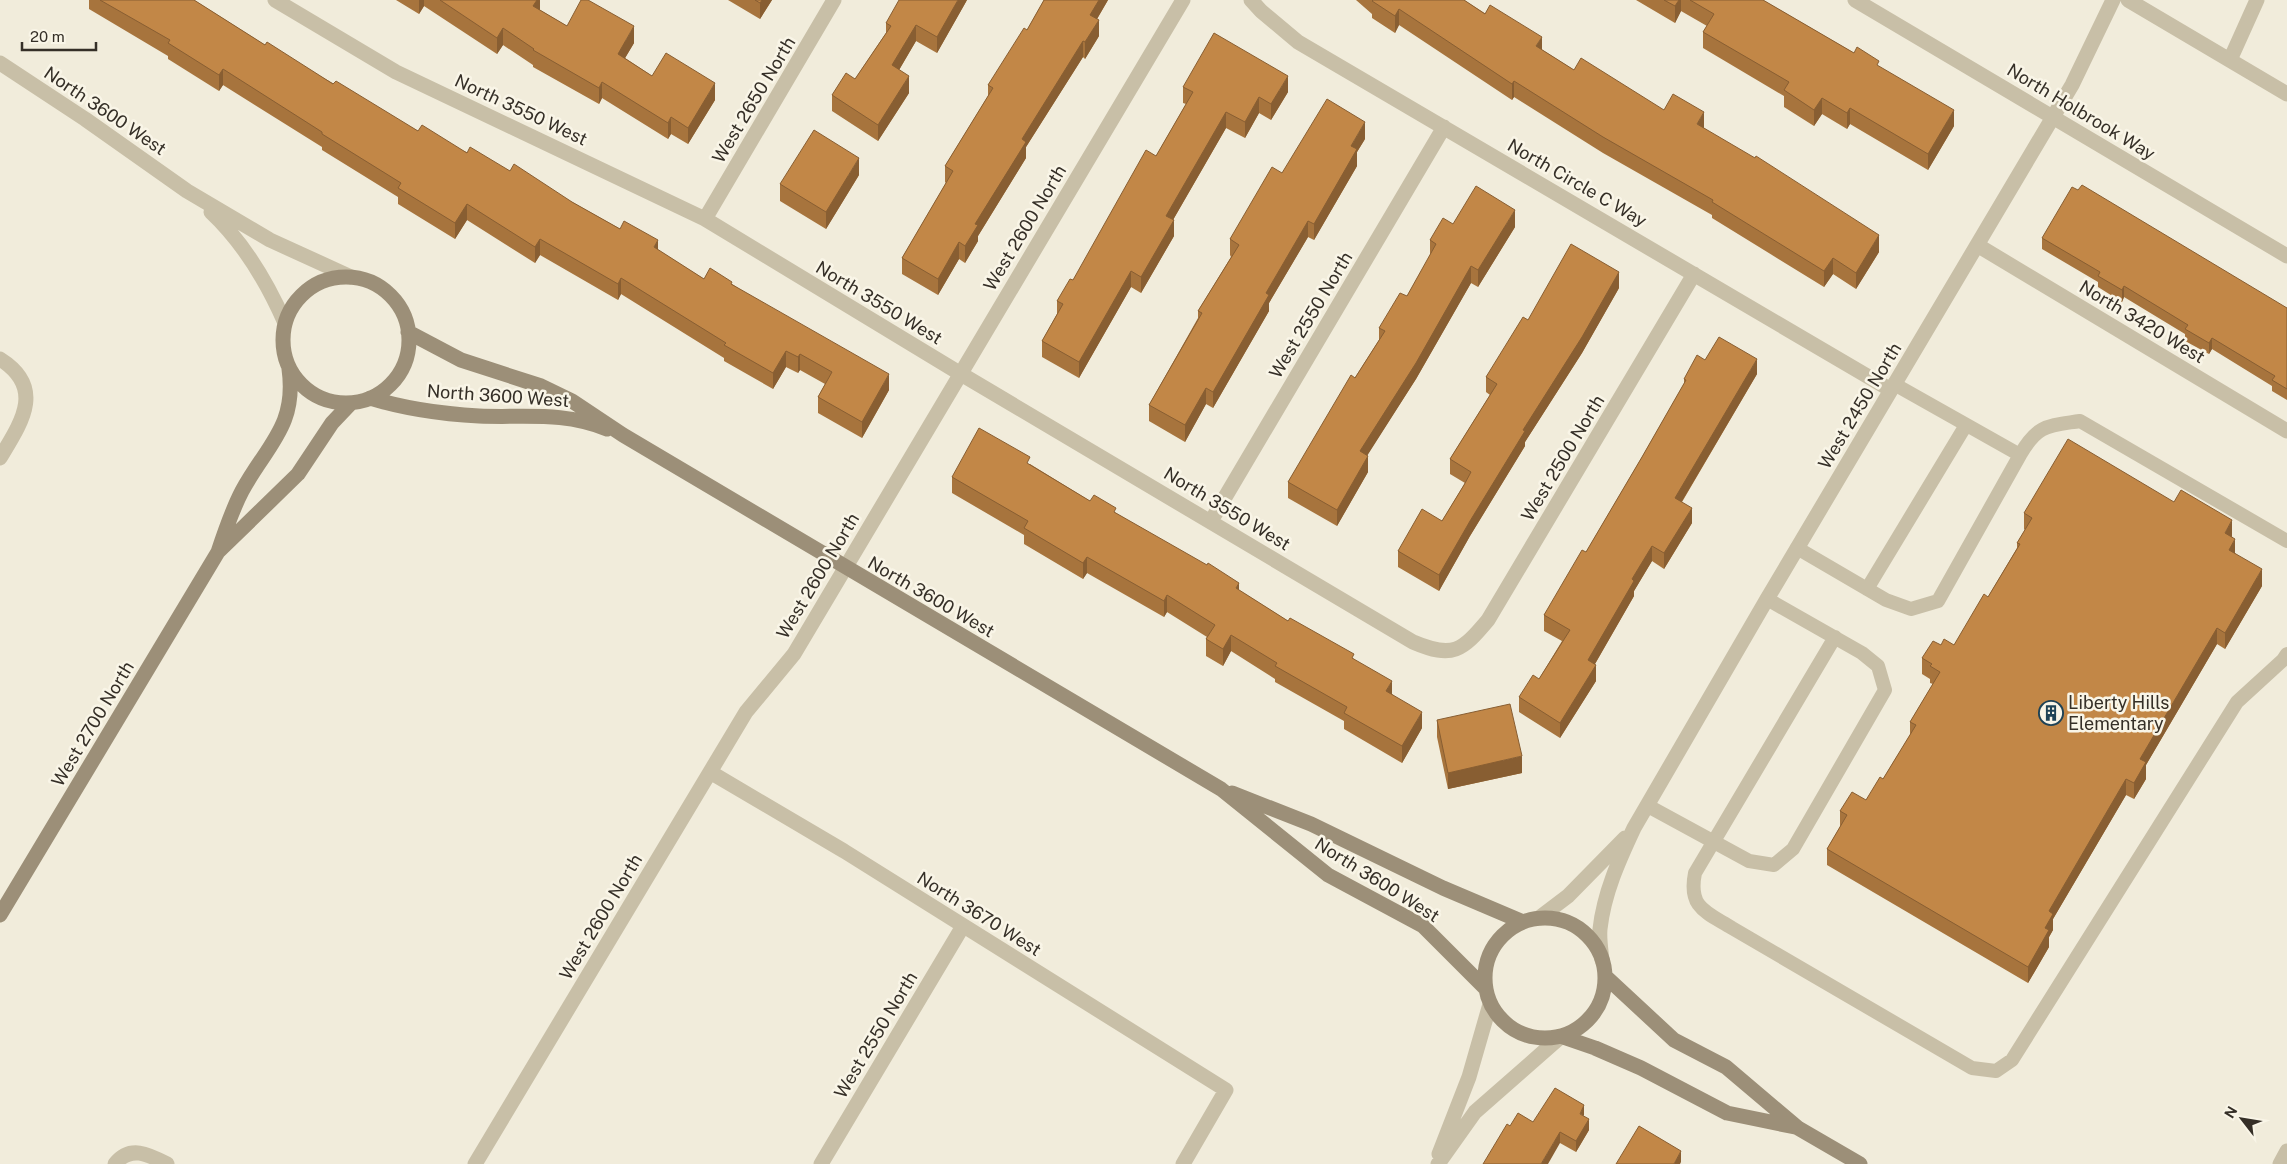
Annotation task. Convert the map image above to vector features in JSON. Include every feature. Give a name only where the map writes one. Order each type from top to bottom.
[{"type":"street","name":"North 3550 West","points":[[275,0],[396,72],[705,219],[961,374],[1414,642],[1434,651],[1454,652]]},
{"type":"street","name":"West 2650 North","points":[[705,219],[834,0]]},
{"type":"street","name":"West 2600 North","points":[[475,1164],[746,712],[794,654],[1183,0]]},
{"type":"street","name":"North Circle C Way","points":[[1251,0],[1261,11],[1298,42],[1694,274],[1893,387]]},
{"type":"street","name":"North Holbrook Way","points":[[1855,0],[2287,256]]},
{"type":"street","name":"West 2450 North","points":[[1602,960],[1600,930],[1608,894],[1634,828],[1797,548],[2072,85],[2112,0]]},
{"type":"street","points":[[2128,0],[2287,94]]},
{"type":"street","points":[[2230,60],[2257,0]]},
{"type":"street","name":"North 3600 West","points":[[0,63],[85,119],[187,191],[270,240],[350,277]]},
{"type":"street","name":"West 2550 North","points":[[1211,521],[1444,127]]},
{"type":"street","name":"North 3600 West","points":[[187,191],[213,214],[241,246],[272,295],[285,323]]},
{"type":"street","name":"North 3420 West","points":[[1977,245],[2287,431]]},
{"type":"street","name":"West 2500 North","points":[[1454,652],[1474,637],[1488,620],[1694,274]]},
{"type":"street","points":[[350,277],[371,282],[389,294],[402,311],[408,332],[408,352],[400,372],[388,387],[370,398],[350,403],[337,403],[318,397],[301,386],[289,369],[283,350],[285,323],[294,304],[310,288],[329,279],[350,277]]},
{"type":"street","name":"North 3600 West","points":[[408,332],[461,360],[541,386],[572,401],[623,435],[845,568],[1221,789],[1328,875],[1423,926],[1485,988]]},
{"type":"street","points":[[0,359],[16,373],[26,392],[24,416],[0,458]]},
{"type":"street","name":"West 2700 North","points":[[0,915],[218,552],[241,492],[279,434],[286,419],[291,403],[292,386],[289,369]]},
{"type":"street","name":"North 3600 West","points":[[370,398],[396,406],[448,414],[562,417],[603,427],[623,435]]},
{"type":"street","name":"West 2700 North","points":[[218,552],[298,474],[332,423],[350,403]]},
{"type":"street","name":"North 3670 West","points":[[710,772],[844,852],[1226,1090],[1183,1164]]},
{"type":"street","name":"North 3600 West","points":[[1221,789],[1311,824],[1443,888],[1523,922]]},
{"type":"street","name":"West 2450 North","points":[[1539,918],[1568,896],[1634,828]]},
{"type":"street","points":[[1436,1164],[1475,1112],[1560,1038],[1587,1021],[1597,1008],[1603,993],[1605,976],[1602,960],[1590,939],[1571,924],[1555,919],[1539,918],[1523,922],[1508,930],[1497,942],[1487,964],[1485,988],[1490,1004],[1499,1018],[1511,1028],[1526,1036],[1560,1038],[1595,1048],[1641,1068],[1727,1113],[1798,1128]]},
{"type":"street","name":"West 2550 North","points":[[821,1164],[963,926]]},
{"type":"street","points":[[1605,976],[1674,1040],[1726,1067],[1798,1128],[1860,1164]]},
{"type":"street","points":[[1436,1164],[1469,1077],[1490,1004]]},
{"type":"street","points":[[2280,1164],[2287,1151]]},
{"type":"street","points":[[115,1164],[120,1158],[130,1153],[141,1152],[167,1164]]},
{"type":"lane","points":[[1893,387],[2020,455]]},
{"type":"lane","points":[[1797,548],[1886,600],[1911,610],[1938,601],[2029,440],[2046,426],[2080,422],[2287,541]]},
{"type":"lane","points":[[1867,589],[1966,425]]},
{"type":"lane","points":[[1648,806],[1749,861],[1774,865],[1793,848],[1884,690],[1878,666],[1862,653],[1767,599]]},
{"type":"lane","points":[[1835,637],[1695,873],[1692,890],[1701,910],[1972,1068],[1996,1071],[2012,1060],[2238,702],[2284,660],[2287,654]]},
{"type":"building","points":[[100,0],[194,0],[265,45],[267,42],[333,84],[336,81],[418,131],[422,125],[467,153],[470,147],[510,171],[514,164],[572,202],[620,229],[624,221],[658,240],[654,247],[704,279],[710,268],[732,282],[731,284],[889,374],[862,422],[818,397],[832,372],[800,354],[798,357],[786,351],[773,373],[724,345],[726,343],[621,278],[618,284],[540,239],[535,247],[467,204],[455,223],[398,188],[401,183],[223,69],[219,75],[168,43],[170,40]]},
{"type":"building","points":[[440,0],[537,0],[533,6],[567,26],[581,0],[588,0],[634,26],[618,54],[652,76],[666,53],[715,83],[688,128],[671,117],[668,123],[602,82],[599,88],[533,50],[503,28],[497,38]]},
{"type":"building","points":[[899,0],[958,0],[937,37],[916,25],[892,65],[909,76],[878,125],[832,95],[846,73],[855,79],[891,26],[886,23]]},
{"type":"building","points":[[1044,0],[1099,0],[1090,15],[1099,20],[1085,42],[1083,41],[1022,139],[1026,142],[975,224],[978,225],[965,246],[959,242],[938,279],[902,258],[953,171],[945,166],[993,88],[988,85],[1024,28],[1027,30]]},
{"type":"building","points":[[1373,0],[1464,0],[1485,14],[1490,5],[1542,37],[1536,46],[1574,70],[1581,58],[1664,110],[1673,94],[1704,112],[1697,124],[1755,158],[1756,156],[1879,235],[1856,273],[1833,258],[1824,271],[1712,202],[1713,200],[1603,137],[1514,81],[1512,84],[1399,9],[1395,16]]},
{"type":"building","points":[[1664,0],[1679,0],[1675,6]]},
{"type":"building","points":[[1690,0],[1763,0],[1854,53],[1857,47],[1879,61],[1877,65],[1954,110],[1928,154],[1850,108],[1847,113],[1822,98],[1814,110],[1784,90],[1789,82],[1703,32],[1714,14]]},
{"type":"building","points":[[1214,33],[1288,76],[1271,104],[1259,97],[1245,122],[1226,112],[1166,216],[1174,220],[1141,277],[1131,271],[1079,362],[1042,341],[1063,304],[1057,301],[1070,279],[1073,280],[1146,150],[1156,156],[1193,92],[1183,87]]},
{"type":"building","points":[[1327,99],[1365,122],[1351,146],[1357,149],[1314,224],[1308,221],[1266,293],[1269,295],[1213,392],[1206,388],[1185,425],[1149,405],[1202,313],[1198,311],[1239,245],[1230,239],[1272,167],[1282,173]]},
{"type":"building","points":[[814,130],[859,158],[826,212],[780,184]]},
{"type":"building","points":[[2082,185],[2287,308],[2287,389],[2272,380],[2275,376],[2212,338],[2209,343],[2185,329],[2188,325],[2124,286],[2122,290],[2098,276],[2100,272],[2042,238],[2072,187],[2078,190]]},
{"type":"building","points":[[1476,186],[1515,210],[1478,270],[1471,266],[1416,363],[1360,451],[1368,456],[1337,510],[1288,482],[1351,375],[1355,378],[1385,331],[1379,328],[1400,293],[1407,296],[1436,244],[1430,240],[1443,218],[1453,224]]},
{"type":"building","points":[[1571,244],[1619,272],[1582,337],[1523,430],[1525,431],[1439,575],[1398,551],[1422,509],[1442,521],[1464,485],[1471,472],[1450,459],[1497,384],[1486,377],[1523,317],[1528,320]]},
{"type":"building","points":[[1719,337],[1757,359],[1675,498],[1692,508],[1664,553],[1652,546],[1588,660],[1596,665],[1560,723],[1519,697],[1533,675],[1539,679],[1570,630],[1544,615],[1582,550],[1586,552],[1642,457],[1686,380],[1684,379],[1697,355],[1705,360]]},
{"type":"building","points":[[979,428],[1030,457],[1027,463],[1090,501],[1094,495],[1116,508],[1114,512],[1207,565],[1208,563],[1239,583],[1236,588],[1288,621],[1290,618],[1354,654],[1352,658],[1392,681],[1386,691],[1422,712],[1402,746],[1344,713],[1347,707],[1275,666],[1277,663],[1231,635],[1223,649],[1206,639],[1215,625],[1167,595],[1164,601],[1087,557],[1083,563],[1024,528],[1028,521],[952,477]]},
{"type":"building","name":"Liberty Hills Elementary","points":[[2068,439],[2174,502],[2181,490],[2232,520],[2225,533],[2235,539],[2229,550],[2262,569],[2225,633],[2217,628],[2140,759],[2146,762],[2134,783],[2126,779],[2049,911],[2053,914],[2045,928],[2049,930],[2028,967],[1827,849],[1847,815],[1840,811],[1852,792],[1866,800],[1880,777],[1883,779],[1916,725],[1910,722],[1940,672],[1922,658],[1933,641],[1941,645],[1944,639],[1954,645],[1984,594],[1988,597],[2020,544],[2017,543],[2032,518],[2024,513]]},
{"type":"building","points":[[1510,704],[1522,756],[1448,773],[1437,720]]},
{"type":"building","points":[[1555,1088],[1584,1105],[1580,1114],[1589,1119],[1576,1141],[1560,1132],[1541,1164],[1483,1164],[1507,1124],[1510,1126],[1518,1113],[1533,1122]]},
{"type":"building","points":[[1639,1126],[1681,1151],[1674,1164],[1616,1164]]},
{"type":"place","name":"Liberty Hills Elementary","points":[[2051,713]]}]
